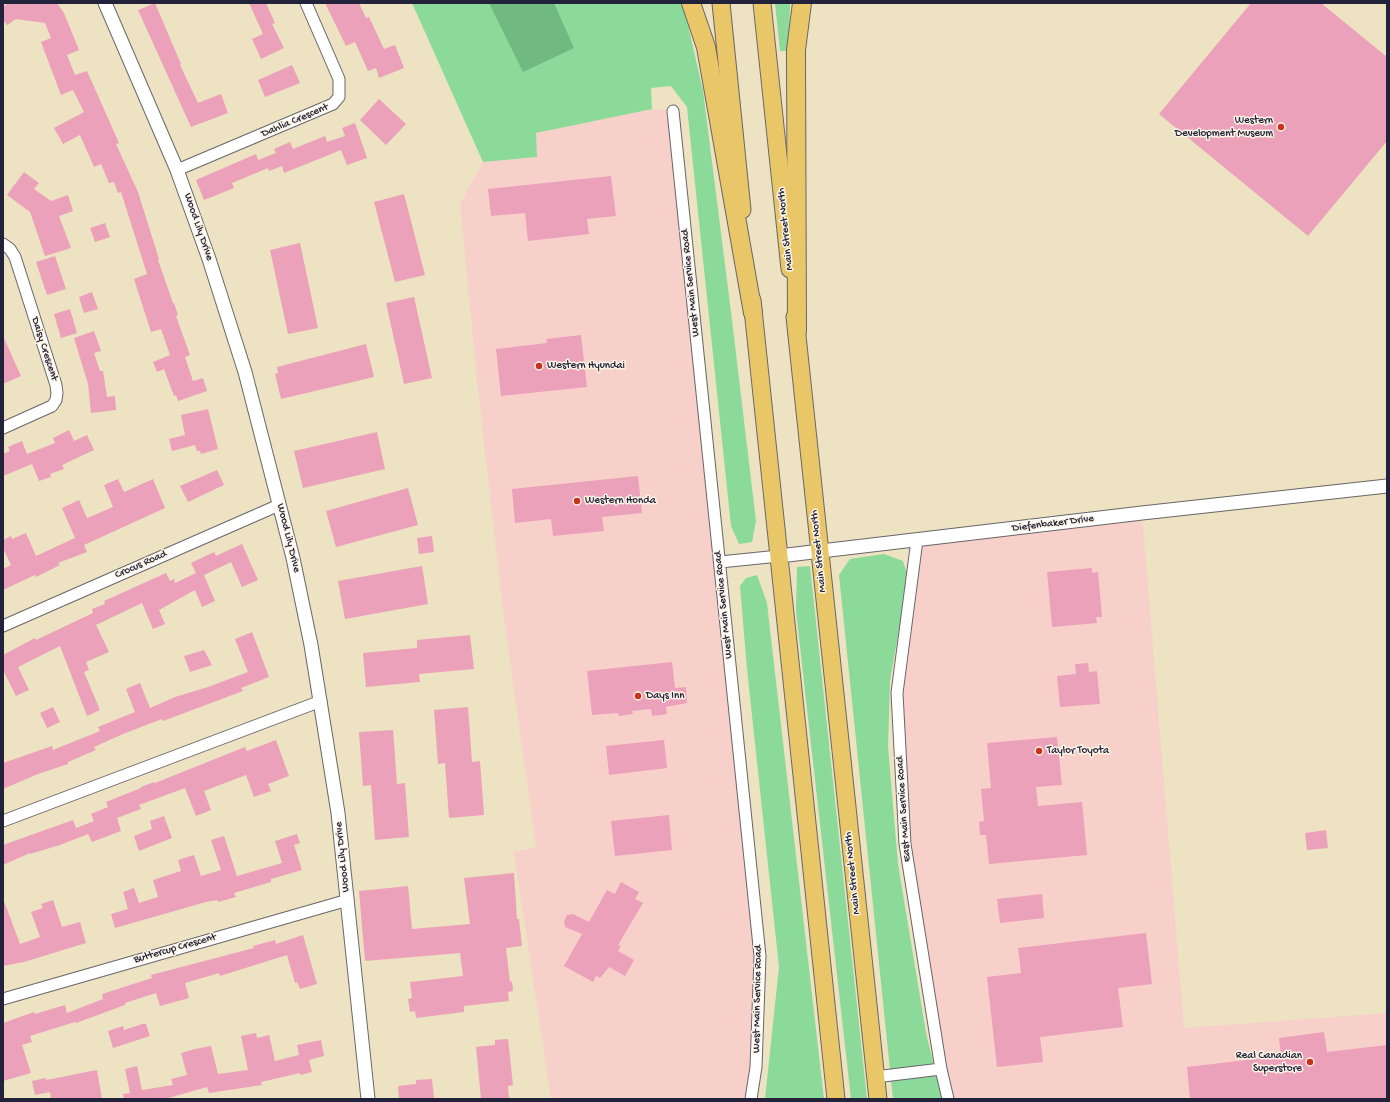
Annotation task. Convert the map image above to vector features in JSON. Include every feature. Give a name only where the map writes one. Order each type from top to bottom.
[{"type":"highway","points":[[691,3],[706,47],[753,314]]},
{"type":"highway","points":[[797,332],[796,50],[802,3]]},
{"type":"main road","points":[[721,3],[836,1099]]},
{"type":"main road","name":"Main Street North","points":[[762,3],[878,1099]]},
{"type":"street","name":"Wood Lily Drive","points":[[105,3],[177,170],[209,259],[245,372],[306,615],[338,813],[367,1099]]},
{"type":"street","name":"Dahlia Crescent","points":[[177,170],[333,104],[339,97],[339,79],[306,3]]},
{"type":"street","name":"West Main Service Road","points":[[673,111],[760,956],[756,1067],[752,1099]]},
{"type":"street","name":"Daisy Crescent","points":[[3,244],[10,249],[15,257],[56,385],[57,393],[56,400],[52,406],[3,428]]},
{"type":"street","name":"Diefenbaker Drive","points":[[720,562],[1387,486]]},
{"type":"street","name":"Crocus Road","points":[[3,626],[279,505]]},
{"type":"street","name":"East Main Service Road","points":[[917,540],[897,693],[905,844],[941,1068],[948,1099]]},
{"type":"street","points":[[3,821],[321,701]]},
{"type":"street","name":"Buttercup Crescent","points":[[3,998],[348,900]]},
{"type":"street","points":[[875,1077],[941,1068]]},
{"type":"shaded area","points":[[652,109],[673,111],[760,956],[751,1099],[551,1099],[514,852],[536,847],[503,610],[478,389],[460,204],[483,162],[537,157],[536,133]]},
{"type":"shaded area","points":[[1142,513],[1184,1028],[1387,1013],[1387,1099],[948,1099],[905,844],[897,693],[917,540]]},
{"type":"green space","points":[[412,3],[683,3],[703,91],[756,521],[752,542],[739,544],[731,526],[687,107],[671,86],[651,88],[652,109],[536,133],[537,157],[483,162]]},
{"type":"green space","points":[[489,3],[554,3],[574,48],[523,72]]},
{"type":"green space","points":[[775,3],[790,3],[789,51],[780,51]]},
{"type":"green space","points":[[884,554],[903,561],[908,577],[890,681],[888,747],[898,864],[926,1033],[942,1099],[893,1099],[839,575],[850,559]]},
{"type":"green space","points":[[810,566],[867,1099],[851,1099],[796,611],[797,567]]},
{"type":"green space","points":[[757,575],[767,603],[824,1099],[765,1099],[779,967],[747,669],[740,586],[746,578]]},
{"type":"building","points":[[8,3],[57,3],[64,13],[79,50],[67,55],[75,75],[87,71],[119,143],[116,144],[138,192],[159,259],[158,260],[178,315],[176,316],[190,355],[185,357],[193,381],[203,378],[207,391],[178,401],[176,395],[174,396],[164,369],[157,372],[153,362],[170,355],[161,329],[151,332],[134,279],[147,274],[121,192],[118,193],[114,182],[109,183],[101,164],[94,167],[80,135],[63,144],[54,128],[84,112],[73,90],[61,95],[41,42],[51,38],[45,23],[16,19],[7,25],[3,20],[3,7]]},
{"type":"building","points":[[155,3],[181,64],[180,65],[198,103],[221,94],[228,113],[191,127],[138,10]]},
{"type":"building","points":[[249,3],[266,3],[275,23],[272,24],[284,48],[261,59],[252,39],[263,34]]},
{"type":"building","points":[[325,3],[359,3],[366,18],[369,17],[384,49],[395,45],[404,68],[379,78],[376,68],[368,71],[355,42],[346,46]]},
{"type":"building","name":"Western Development Museum","points":[[1251,3],[1321,3],[1387,57],[1387,141],[1308,236],[1159,114]]},
{"type":"building","points":[[292,65],[300,83],[265,97],[258,80]]},
{"type":"building","points":[[379,99],[406,124],[386,145],[360,120]]},
{"type":"building","points":[[355,123],[367,158],[347,165],[341,150],[284,173],[282,166],[269,171],[268,168],[232,183],[234,188],[204,200],[196,180],[256,154],[258,160],[276,153],[274,149],[290,142],[293,149],[325,136],[327,142],[345,136],[342,128]]},
{"type":"building","points":[[24,172],[39,183],[34,189],[51,201],[68,195],[73,211],[59,216],[71,248],[45,256],[30,212],[7,195]]},
{"type":"building","points":[[611,176],[616,216],[587,219],[589,234],[528,241],[525,213],[491,216],[488,189]]},
{"type":"building","points":[[404,194],[425,275],[395,282],[374,202]]},
{"type":"building","points":[[105,223],[110,237],[95,242],[90,228]]},
{"type":"building","points":[[300,243],[318,328],[288,334],[270,250]]},
{"type":"building","points":[[55,256],[66,289],[47,295],[36,262]]},
{"type":"building","points":[[92,292],[98,309],[84,313],[79,297]]},
{"type":"building","points":[[414,297],[432,378],[404,384],[386,303]]},
{"type":"building","points":[[70,309],[77,333],[61,338],[54,314]]},
{"type":"building","points":[[94,331],[101,351],[94,353],[100,371],[103,371],[107,397],[115,396],[116,410],[91,413],[88,384],[74,338]]},
{"type":"building","name":"Western Hyundai","points":[[581,335],[587,387],[501,396],[496,349],[547,343],[546,339]]},
{"type":"building","points":[[3,336],[21,376],[3,384]]},
{"type":"building","points":[[366,344],[374,377],[281,399],[275,374],[278,373],[277,367]]},
{"type":"building","points":[[208,409],[218,449],[201,454],[200,451],[197,451],[195,445],[172,451],[169,439],[185,435],[181,415]]},
{"type":"building","points":[[69,430],[74,441],[87,435],[94,450],[62,465],[64,469],[50,474],[51,477],[39,481],[32,464],[3,476],[3,454],[10,451],[8,447],[22,441],[27,454],[55,443],[53,438]]},
{"type":"building","points":[[377,432],[385,469],[303,488],[294,451]]},
{"type":"building","points":[[217,470],[224,485],[188,502],[180,486]]},
{"type":"building","name":"Western Honda","points":[[638,476],[642,513],[602,517],[604,531],[553,536],[551,519],[515,523],[512,489]]},
{"type":"building","points":[[118,479],[124,492],[153,479],[165,508],[84,545],[87,552],[58,563],[60,565],[36,577],[35,575],[3,590],[3,569],[11,565],[3,548],[3,540],[11,536],[12,539],[26,533],[36,556],[75,538],[62,508],[79,500],[87,518],[113,507],[104,485]]},
{"type":"building","points":[[408,488],[418,525],[336,547],[326,511]]},
{"type":"building","points":[[432,536],[434,552],[419,554],[417,538]]},
{"type":"building","points":[[242,544],[258,580],[242,587],[231,562],[204,575],[215,601],[202,607],[195,590],[159,610],[165,624],[153,629],[142,603],[96,625],[109,652],[86,662],[89,670],[84,672],[100,710],[87,716],[60,646],[18,667],[29,690],[16,696],[3,670],[3,655],[35,638],[36,640],[93,613],[92,609],[105,604],[104,601],[166,573],[170,581],[174,579],[175,583],[196,573],[191,563],[214,552],[216,556]]},
{"type":"building","points":[[422,566],[428,604],[345,619],[338,581]]},
{"type":"building","points":[[1092,568],[1092,573],[1098,572],[1102,617],[1096,617],[1097,623],[1052,627],[1047,572]]},
{"type":"building","points":[[252,632],[269,677],[241,688],[243,691],[163,721],[162,719],[123,734],[94,747],[96,750],[68,762],[68,764],[38,774],[3,789],[3,763],[52,746],[53,750],[100,731],[98,727],[135,712],[126,689],[140,683],[150,708],[175,697],[208,687],[248,672],[235,639]]},
{"type":"building","points":[[470,635],[474,669],[419,674],[420,682],[366,687],[363,653],[417,648],[417,640]]},
{"type":"building","points":[[204,650],[212,665],[190,672],[184,656]]},
{"type":"building","name":"Days Inn","points":[[672,662],[675,688],[686,687],[687,703],[666,707],[667,714],[652,716],[651,709],[632,711],[633,714],[619,716],[618,713],[592,715],[587,671]]},
{"type":"building","points":[[1088,663],[1089,672],[1097,671],[1100,704],[1060,707],[1057,676],[1076,674],[1075,664]]},
{"type":"building","points":[[53,707],[60,722],[47,728],[40,713]]},
{"type":"building","points":[[468,707],[472,762],[480,761],[484,815],[449,818],[445,763],[438,764],[434,710]]},
{"type":"building","points":[[393,730],[397,784],[405,783],[409,837],[375,840],[371,785],[363,786],[359,732]]},
{"type":"building","points":[[1057,737],[1062,785],[1036,787],[1038,806],[1082,802],[1087,855],[989,864],[986,835],[980,835],[979,822],[984,821],[981,789],[991,788],[987,743]]},
{"type":"building","points":[[276,740],[289,776],[268,784],[271,791],[254,797],[246,775],[204,791],[211,810],[196,816],[185,788],[139,805],[141,809],[117,818],[121,831],[92,842],[88,834],[60,845],[30,853],[3,865],[3,845],[73,820],[76,828],[94,821],[91,814],[108,807],[106,802],[245,747],[247,751]]},
{"type":"building","points":[[664,740],[667,768],[609,775],[606,746]]},
{"type":"building","points":[[669,815],[672,850],[615,856],[611,821]]},
{"type":"building","points":[[164,816],[172,838],[139,851],[134,836],[152,829],[150,821]]},
{"type":"building","points":[[1326,830],[1328,848],[1307,850],[1305,833]]},
{"type":"building","points":[[297,834],[300,843],[294,845],[302,870],[271,879],[271,882],[234,893],[236,897],[218,902],[217,900],[206,902],[115,928],[111,914],[128,909],[123,892],[134,888],[139,903],[158,897],[153,880],[181,871],[178,860],[194,855],[201,876],[221,870],[211,840],[224,836],[237,876],[282,863],[275,841]]},
{"type":"building","points":[[514,873],[517,919],[519,919],[522,946],[506,948],[510,982],[512,981],[513,991],[508,992],[509,1001],[464,1006],[464,1012],[416,1018],[415,1011],[410,1012],[408,999],[412,998],[410,982],[463,976],[460,953],[365,961],[359,891],[408,886],[412,929],[470,924],[464,878]]},
{"type":"building","points":[[621,882],[639,892],[635,899],[643,903],[618,945],[621,946],[618,951],[634,960],[625,976],[609,967],[600,978],[596,976],[593,982],[564,966],[582,934],[565,927],[564,921],[567,915],[573,914],[589,922],[607,890],[615,894]]},
{"type":"building","points":[[1042,894],[1044,918],[1000,923],[997,899]]},
{"type":"building","points":[[53,900],[62,927],[80,922],[86,943],[24,962],[3,966],[3,901],[20,944],[40,937],[31,912],[43,908],[41,904]]},
{"type":"building","points":[[1146,933],[1152,984],[1118,988],[1123,1027],[1040,1037],[1043,1062],[997,1067],[987,977],[1021,973],[1018,948]]},
{"type":"building","points":[[303,935],[317,984],[300,989],[297,982],[295,983],[287,955],[220,976],[219,973],[185,983],[189,998],[160,1006],[156,993],[125,1003],[125,1005],[76,1023],[75,1022],[30,1036],[32,1042],[22,1045],[31,1073],[3,1081],[3,1023],[34,1012],[35,1014],[65,1005],[67,1013],[103,999],[102,994],[152,978],[151,975],[254,948],[253,946],[275,940],[276,944]]},
{"type":"building","points":[[146,1024],[150,1036],[113,1048],[108,1031],[123,1026],[124,1030]]},
{"type":"building","name":"Real Canadian Superstore","points":[[1324,1032],[1327,1052],[1387,1045],[1387,1099],[1190,1099],[1187,1067],[1281,1056],[1279,1038]]},
{"type":"building","points":[[256,1033],[257,1038],[269,1035],[275,1061],[299,1055],[297,1045],[321,1040],[324,1056],[309,1060],[312,1072],[300,1075],[300,1073],[261,1082],[262,1085],[209,1093],[207,1087],[165,1099],[124,1099],[123,1094],[130,1093],[125,1069],[137,1066],[142,1090],[173,1085],[171,1079],[187,1075],[181,1053],[195,1049],[211,1046],[218,1074],[248,1070],[241,1036]]},
{"type":"building","points":[[508,1039],[513,1085],[508,1086],[509,1099],[481,1099],[476,1047],[495,1045],[495,1040]]},
{"type":"building","points":[[97,1070],[102,1099],[51,1099],[50,1092],[35,1095],[32,1081],[46,1078],[46,1080]]},
{"type":"building","points":[[432,1079],[434,1099],[399,1099],[398,1086],[416,1084],[416,1080]]},
{"type":"place","name":"Western Development Museum","points":[[1281,127]]},
{"type":"place","name":"Western Hyundai","points":[[539,366]]},
{"type":"place","name":"Western Honda","points":[[577,501]]},
{"type":"place","name":"Days Inn","points":[[638,696]]},
{"type":"place","name":"Taylor Toyota","points":[[1039,751]]},
{"type":"place","name":"Real Canadian Superstore","points":[[1310,1062]]}]
